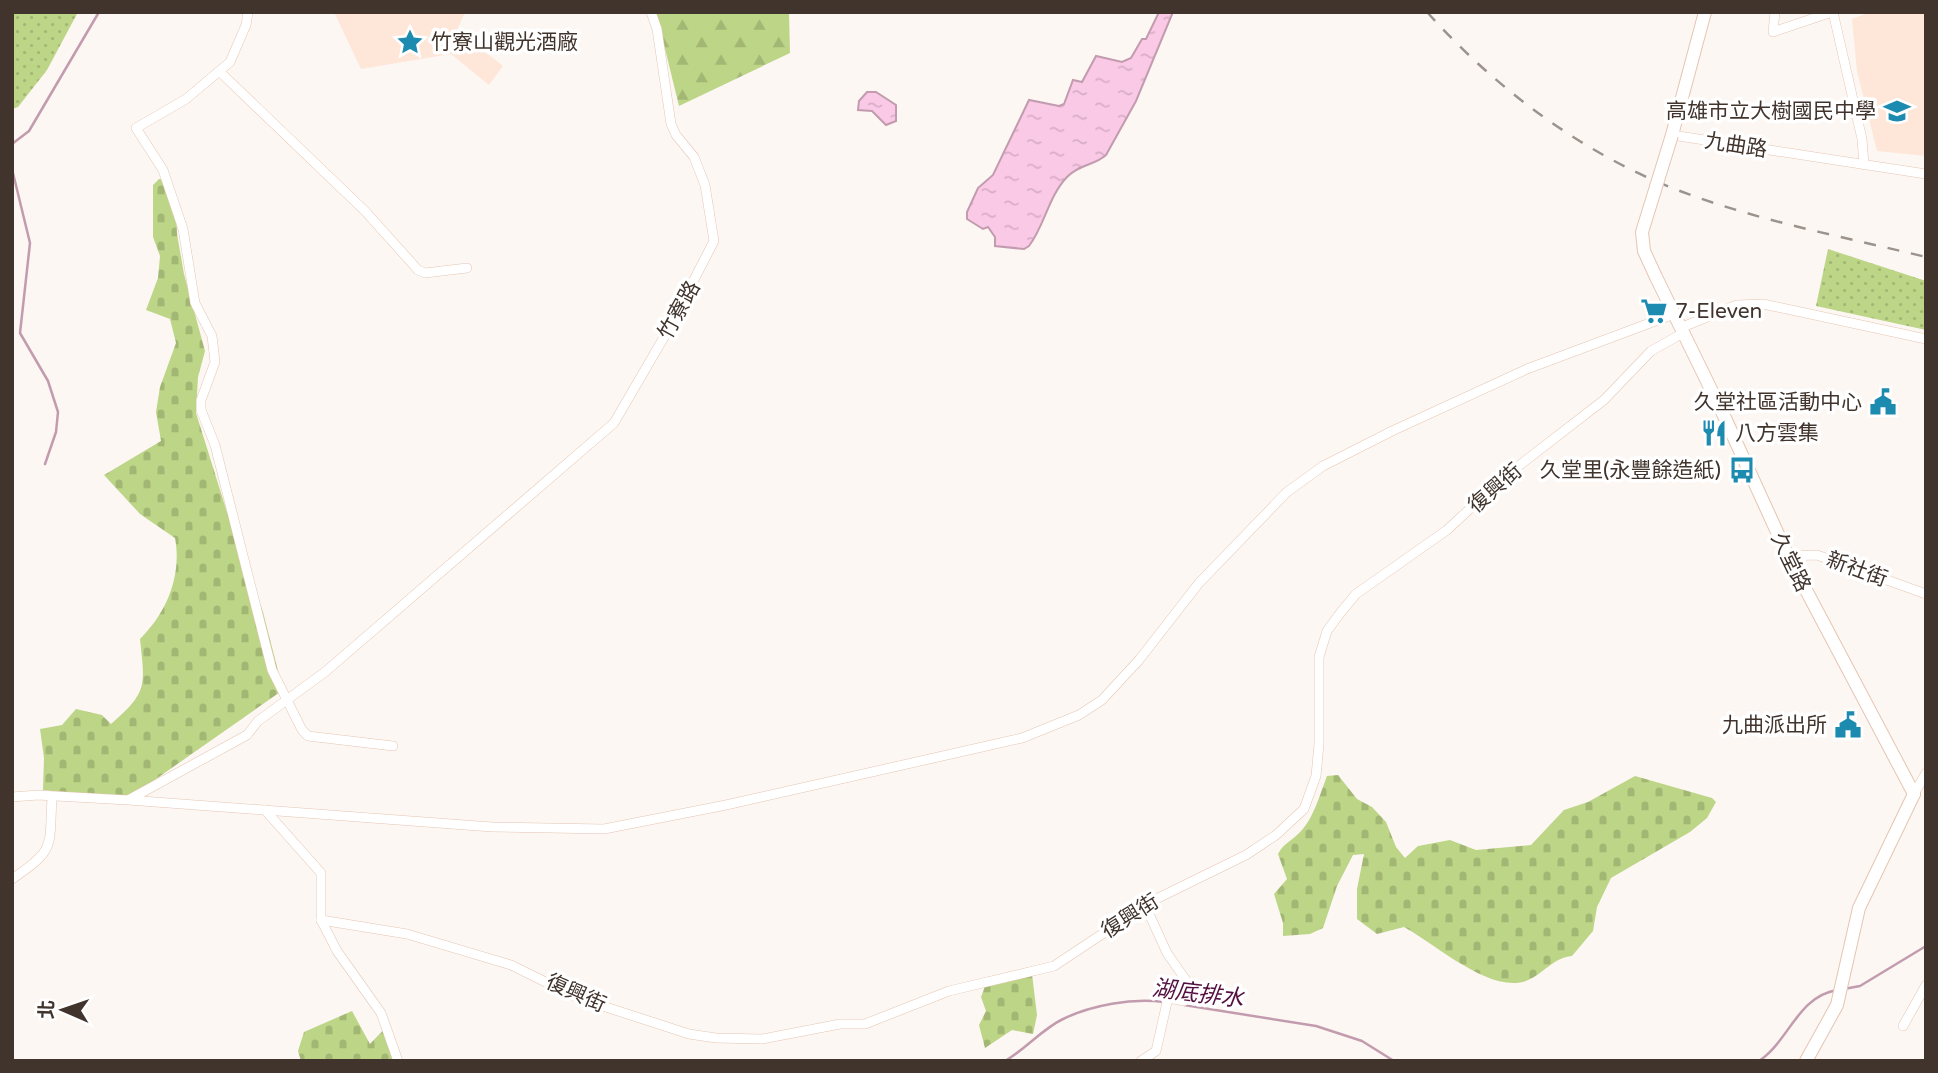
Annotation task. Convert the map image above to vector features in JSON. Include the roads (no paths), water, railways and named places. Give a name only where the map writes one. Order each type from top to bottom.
[{"type":"street","points":[[248,12],[230,62],[193,90],[186,99],[136,128],[163,170],[183,229],[195,303],[212,336],[215,362],[201,400],[201,410],[215,445],[272,670],[308,736],[393,746]]},
{"type":"street","name":"竹寮路","points":[[128,800],[247,735],[258,721],[325,672],[614,423],[667,332],[714,241],[705,185],[694,157],[671,124],[657,29],[651,12]]},
{"type":"street","points":[[1672,135],[1705,12]]},
{"type":"street","points":[[1775,12],[1773,32],[1833,12],[1862,139],[1864,165]]},
{"type":"street","points":[[220,72],[366,211],[418,270],[425,273],[467,268]]},
{"type":"street","name":"九曲路","points":[[1672,135],[1926,174]]},
{"type":"street","name":"久堂路","points":[[1672,135],[1642,232],[1644,251],[1787,556],[1920,795]]},
{"type":"street","name":"復興街","points":[[321,920],[407,934],[511,965],[578,998],[689,1034],[762,1039],[840,1024],[866,1024],[949,991],[1054,966],[1145,905],[1246,855],[1276,835],[1304,809],[1316,776],[1320,744],[1319,657],[1328,631],[1356,594],[1447,530],[1503,478],[1604,400],[1651,351],[1682,330],[1737,305],[1763,304],[1926,339]]},
{"type":"street","points":[[12,797],[128,800],[479,827],[604,829],[726,805],[1022,738],[1079,715],[1102,700],[1139,660],[1199,583],[1287,492],[1323,467],[1392,431],[1527,369],[1674,314]]},
{"type":"street","name":"新社街","points":[[1787,556],[1817,555],[1926,594]]},
{"type":"street","points":[[1806,1061],[1840,997],[1859,908],[1920,795],[1926,773]]},
{"type":"street","points":[[12,878],[41,859],[48,850],[52,798]]},
{"type":"street","points":[[265,810],[321,873],[321,920],[337,951],[381,1013],[398,1061]]},
{"type":"street","points":[[1141,1061],[1156,1051],[1168,998],[1184,1001],[1189,986],[1167,953],[1145,905]]},
{"type":"street","points":[[1903,1026],[1926,985]]},
{"type":"water","points":[[1159,12],[1173,12],[1136,101],[1106,155],[1067,177],[1055,193],[1029,246],[1024,249],[995,246],[995,237],[988,227],[983,229],[967,219],[967,212],[978,188],[993,175],[1029,100],[1059,106],[1064,104],[1073,80],[1082,82],[1096,56],[1122,62],[1131,58],[1142,39],[1146,39]]},
{"type":"water","points":[[867,92],[876,92],[896,105],[896,121],[886,125],[872,111],[858,110],[859,101]]},
{"type":"waterway","points":[[12,144],[29,131],[99,12]]},
{"type":"waterway","points":[[12,169],[30,243],[20,333],[48,381],[58,412],[56,432],[45,464]]},
{"type":"waterway","name":"湖底排水","points":[[1844,989],[1860,986],[1926,946]]},
{"type":"waterway","name":"湖底排水","points":[[1759,1061],[1779,1042],[1812,1001],[1837,990]]},
{"type":"waterway","name":"湖底排水","points":[[1005,1061],[1048,1028],[1074,1014],[1125,1002],[1164,1002]]},
{"type":"waterway","name":"湖底排水","points":[[1184,1005],[1316,1026],[1362,1041],[1394,1061]]},
{"type":"railway","points":[[1427,12],[1512,93],[1576,138],[1644,176],[1740,211],[1926,257]]},
{"type":"place","name":"竹寮山觀光酒廠","points":[[410,42]]},
{"type":"place","name":"高雄市立大樹國民中學","points":[[1897,111]]},
{"type":"place","name":"7-Eleven","points":[[1654,311]]},
{"type":"place","name":"久堂社區活動中心","points":[[1883,402]]},
{"type":"place","name":"八方雲集","points":[[1714,433]]},
{"type":"place","name":"久堂里(永豐餘造紙)","points":[[1742,470]]},
{"type":"place","name":"九曲派出所","points":[[1848,725]]}]
